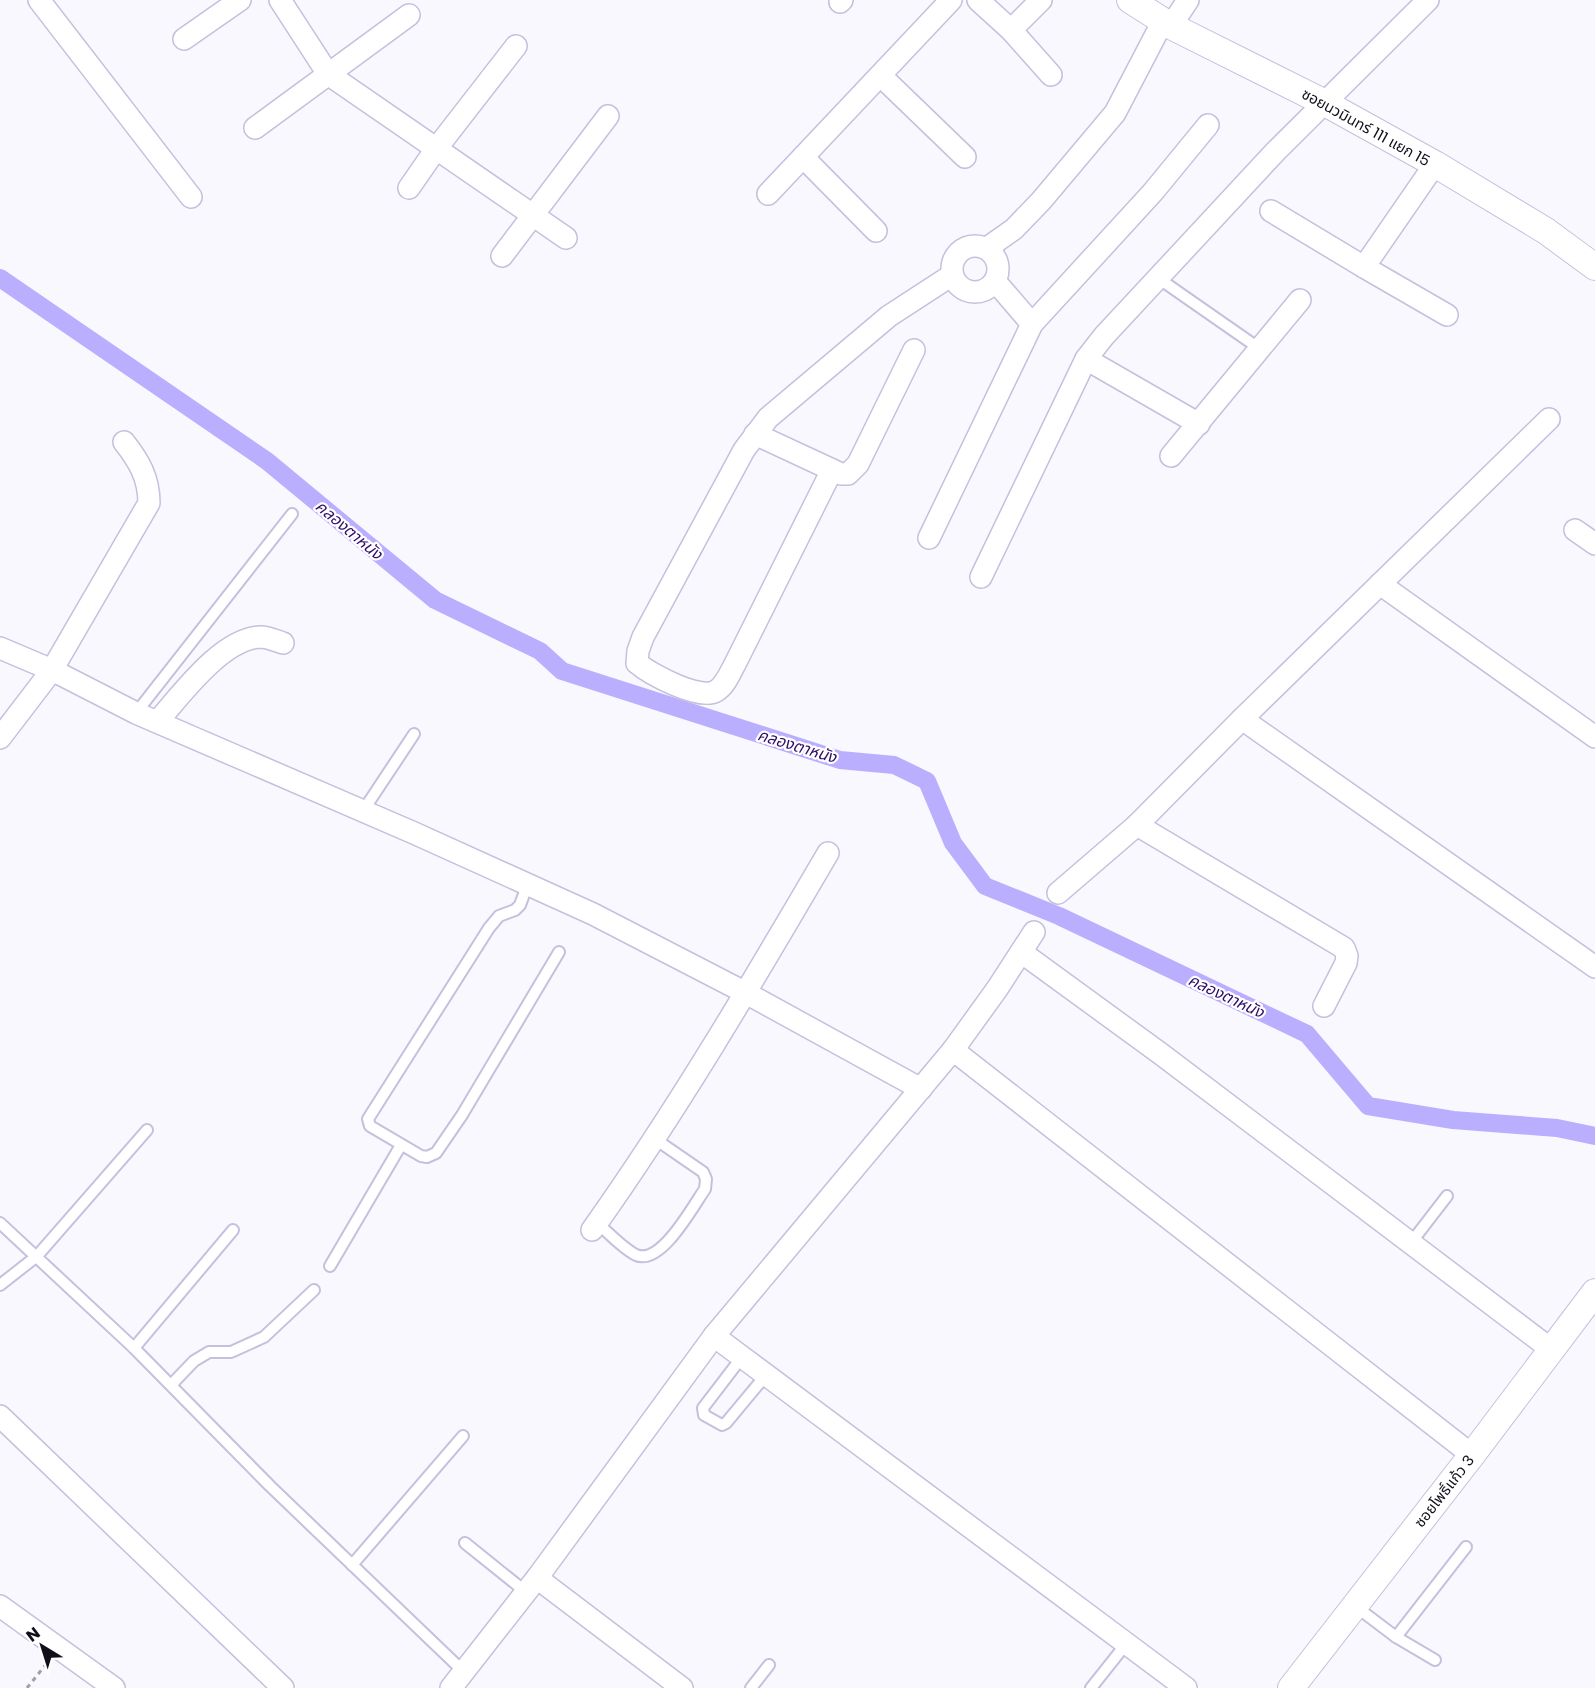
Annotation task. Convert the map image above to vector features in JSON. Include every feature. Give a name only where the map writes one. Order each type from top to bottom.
[{"type":"street","points":[[39,0],[191,197]]},
{"type":"street","points":[[184,39],[240,0]]},
{"type":"street","points":[[280,0],[328,74],[566,238]]},
{"type":"street","points":[[768,194],[951,0]]},
{"type":"street","points":[[978,0],[1011,30],[1051,75]]},
{"type":"street","points":[[1011,30],[1041,0]]},
{"type":"street","name":"ซอยนวมินทร์ 111 แยก 15","points":[[1130,0],[1167,23],[1324,103],[1435,164],[1546,231],[1595,267]]},
{"type":"street","points":[[987,249],[1014,229],[1041,201],[1115,113],[1167,23],[1188,0]]},
{"type":"street","points":[[981,578],[1086,359],[1104,336],[1276,151],[1428,0]]},
{"type":"street","points":[[255,128],[409,15]]},
{"type":"street","points":[[410,188],[436,149],[516,46]]},
{"type":"street","points":[[881,76],[965,157]]},
{"type":"street","points":[[502,256],[608,116]]},
{"type":"street","points":[[929,538],[1032,324],[1153,192],[1208,125]]},
{"type":"street","points":[[803,157],[876,231]]},
{"type":"street","points":[[1364,267],[1435,164]]},
{"type":"street","points":[[1271,211],[1447,315]]},
{"type":"street","points":[[978,245],[987,249],[998,263],[995,281],[981,292],[963,290],[952,275],[951,266],[954,257],[969,246],[978,245]]},
{"type":"street","points":[[832,470],[735,664],[726,681],[717,691],[709,694],[693,692],[646,670],[637,663],[638,651],[643,638],[744,450],[755,434],[768,418],[889,316],[952,275]]},
{"type":"street","points":[[995,281],[1032,324]]},
{"type":"street","points":[[1171,456],[1300,300]]},
{"type":"street","points":[[755,434],[841,474],[848,474],[858,464],[914,350]]},
{"type":"street","points":[[1086,359],[1199,424]]},
{"type":"street","points":[[1058,892],[1137,825],[1242,719],[1549,419]]},
{"type":"street","points":[[0,738],[52,670],[148,503],[149,486],[138,458],[124,442]]},
{"type":"street","points":[[1575,530],[1595,544]]},
{"type":"street","points":[[1380,584],[1595,737]]},
{"type":"street","points":[[157,722],[203,670],[224,653],[245,640],[262,637],[283,643]]},
{"type":"street","points":[[0,648],[52,670],[157,722],[592,914],[746,993],[921,1089]]},
{"type":"street","points":[[1242,719],[1595,967]]},
{"type":"street","points":[[1137,825],[1344,948],[1346,963],[1324,1006]]},
{"type":"street","points":[[594,1227],[655,1139],[746,993],[828,853]]},
{"type":"street","points":[[458,1680],[532,1585],[714,1336],[953,1050],[1034,932]]},
{"type":"street","points":[[1021,952],[1161,1054],[1552,1350]]},
{"type":"street","points":[[953,1050],[1472,1455]]},
{"type":"street","name":"ซอยโพธิ์แก้ว 3","points":[[1291,1688],[1595,1292]]},
{"type":"street","points":[[714,1336],[1186,1688]]},
{"type":"street","points":[[0,1416],[283,1688]]},
{"type":"street","points":[[532,1585],[682,1688]]},
{"type":"street","points":[[0,1606],[114,1688]]},
{"type":"lane","points":[[1158,278],[1260,348]]},
{"type":"lane","points":[[136,712],[292,514]]},
{"type":"lane","points":[[363,811],[414,734]]},
{"type":"lane","points":[[527,886],[520,904],[514,910],[500,916],[489,928],[368,1119],[370,1126],[421,1156],[427,1157],[436,1153],[462,1115],[559,952]]},
{"type":"lane","points":[[0,1285],[37,1256],[147,1130]]},
{"type":"lane","points":[[594,1227],[638,1256],[651,1256],[665,1246],[705,1189],[706,1179],[703,1172],[655,1139]]},
{"type":"lane","points":[[330,1266],[402,1145]]},
{"type":"lane","points":[[1410,1244],[1447,1196]]},
{"type":"lane","points":[[0,1223],[134,1348],[270,1486],[352,1565],[458,1680]]},
{"type":"lane","points":[[134,1348],[233,1230]]},
{"type":"lane","points":[[171,1385],[194,1361],[209,1352],[231,1352],[264,1337],[314,1290]]},
{"type":"lane","points":[[742,1357],[703,1408],[704,1414],[717,1424],[726,1423],[766,1376]]},
{"type":"lane","points":[[352,1565],[463,1437]]},
{"type":"lane","points":[[465,1543],[532,1585]]},
{"type":"lane","points":[[1396,1637],[1466,1547]]},
{"type":"lane","points":[[1355,1605],[1396,1637],[1435,1660]]},
{"type":"lane","points":[[1091,1688],[1126,1644]]},
{"type":"lane","points":[[751,1688],[769,1665]]},
{"type":"path","points":[[27,1688],[58,1648]]},
{"type":"waterway","name":"คลองตาหนัง","points":[[0,278],[267,461],[435,600],[540,651],[562,671],[840,760],[894,765],[927,781],[953,843],[985,886],[1059,916],[1307,1034],[1368,1106],[1453,1120],[1557,1128],[1595,1136]]}]
